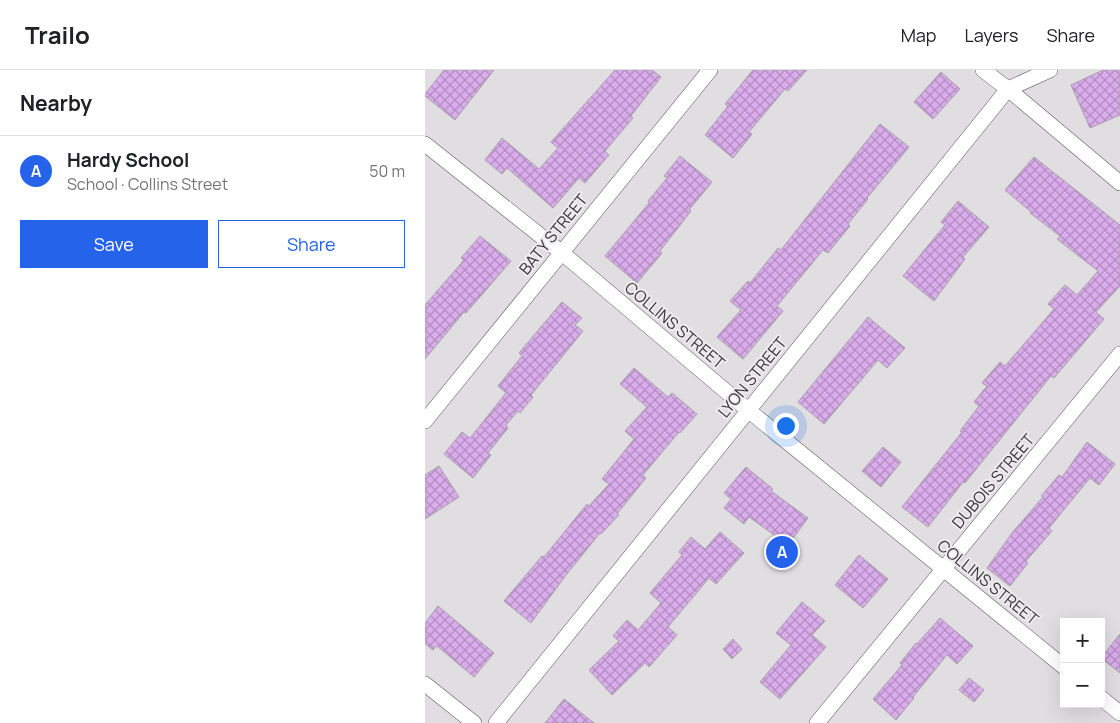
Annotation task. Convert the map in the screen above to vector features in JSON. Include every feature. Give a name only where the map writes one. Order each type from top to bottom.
[{"type":"street","name":"BATY STREET","points":[[425,421],[710,70]]},
{"type":"street","points":[[983,70],[1120,183]]},
{"type":"street","name":"LYON STREET","points":[[496,723],[1008,89],[1050,70]]},
{"type":"street","name":"COLLINS STREET","points":[[425,144],[561,252],[748,410],[1060,664]]},
{"type":"street","name":"DUBOIS STREET","points":[[817,723],[1120,354]]},
{"type":"street","points":[[425,684],[474,723]]},
{"type":"street","points":[[1105,701],[1120,713]]},
{"type":"building","points":[[444,70],[494,70],[455,120],[425,96]]},
{"type":"building","points":[[615,70],[652,70],[661,77],[631,116],[633,118],[605,151],[609,155],[585,183],[579,178],[553,208],[507,168],[502,174],[485,160],[502,138],[539,169],[558,148],[551,142]]},
{"type":"building","points":[[753,70],[807,70],[788,91],[785,89],[749,132],[752,134],[733,158],[705,135],[728,106],[725,104]]},
{"type":"building","points":[[1103,70],[1120,70],[1120,115],[1090,128],[1071,85]]},
{"type":"building","points":[[941,72],[960,89],[933,119],[914,102]]},
{"type":"building","points":[[880,124],[909,147],[867,198],[848,224],[850,226],[828,253],[823,250],[777,306],[783,311],[743,359],[717,337],[741,310],[730,301],[748,281],[750,283],[778,248],[781,250]]},
{"type":"building","points":[[680,156],[712,182],[689,210],[691,211],[660,251],[662,253],[637,283],[605,256],[649,203],[648,201],[667,178],[664,176]]},
{"type":"building","points":[[1034,157],[1120,225],[1120,286],[1096,312],[1104,319],[1054,378],[1051,376],[928,527],[902,507],[962,432],[960,431],[979,406],[974,402],[987,386],[982,383],[1000,362],[1005,366],[1054,309],[1048,304],[1065,285],[1077,295],[1098,271],[1057,239],[1060,236],[1030,213],[1005,190]]},
{"type":"building","points":[[958,201],[989,227],[963,257],[965,259],[934,301],[903,276],[945,225],[941,222]]},
{"type":"building","points":[[480,236],[511,261],[466,313],[464,312],[425,359],[425,305],[464,260],[461,258]]},
{"type":"building","points":[[562,302],[582,318],[575,325],[583,331],[531,395],[533,397],[520,413],[518,411],[506,425],[508,428],[488,453],[491,455],[473,478],[444,454],[462,432],[470,438],[506,393],[498,386],[522,356],[519,353]]},
{"type":"building","points":[[868,317],[905,348],[887,368],[878,360],[824,424],[798,402]]},
{"type":"building","points":[[634,368],[668,397],[672,393],[697,414],[679,432],[643,475],[646,478],[617,514],[619,515],[600,533],[531,623],[504,601],[542,556],[544,557],[587,504],[589,506],[609,484],[602,479],[634,439],[625,431],[647,407],[620,384]]},
{"type":"building","points":[[1087,442],[1115,464],[1099,485],[1090,478],[1049,528],[1052,531],[1026,561],[1028,563],[1010,586],[987,568],[1012,533],[1043,497],[1041,496],[1059,475],[1062,477]]},
{"type":"building","points":[[883,447],[901,462],[881,487],[862,471]]},
{"type":"building","points":[[439,466],[459,497],[425,519],[425,475]]},
{"type":"building","points":[[746,467],[773,489],[771,491],[808,518],[788,545],[749,517],[744,524],[724,508],[731,499],[724,493]]},
{"type":"building","points":[[720,532],[744,553],[716,584],[709,578],[668,627],[677,635],[649,667],[645,663],[612,695],[589,670],[619,641],[613,636],[627,620],[638,630],[661,603],[650,593],[682,555],[679,552],[691,537],[705,549]]},
{"type":"building","points":[[859,555],[888,579],[863,608],[835,585]]},
{"type":"building","points":[[802,602],[825,621],[812,635],[826,647],[780,699],[760,682],[791,645],[776,633]]},
{"type":"building","points":[[438,606],[494,653],[474,677],[437,646],[433,650],[425,644],[425,623]]},
{"type":"building","points":[[940,618],[973,646],[957,664],[947,655],[896,720],[873,699],[902,665],[900,663],[916,643]]},
{"type":"building","points":[[1120,634],[1120,673],[1105,661],[1105,653]]},
{"type":"building","points":[[733,639],[742,649],[732,659],[723,649]]},
{"type":"building","points":[[969,678],[984,690],[974,702],[959,690]]},
{"type":"building","points":[[564,699],[594,723],[545,723]]},
{"type":"place","name":"Hardy School","points":[[782,552]]}]
